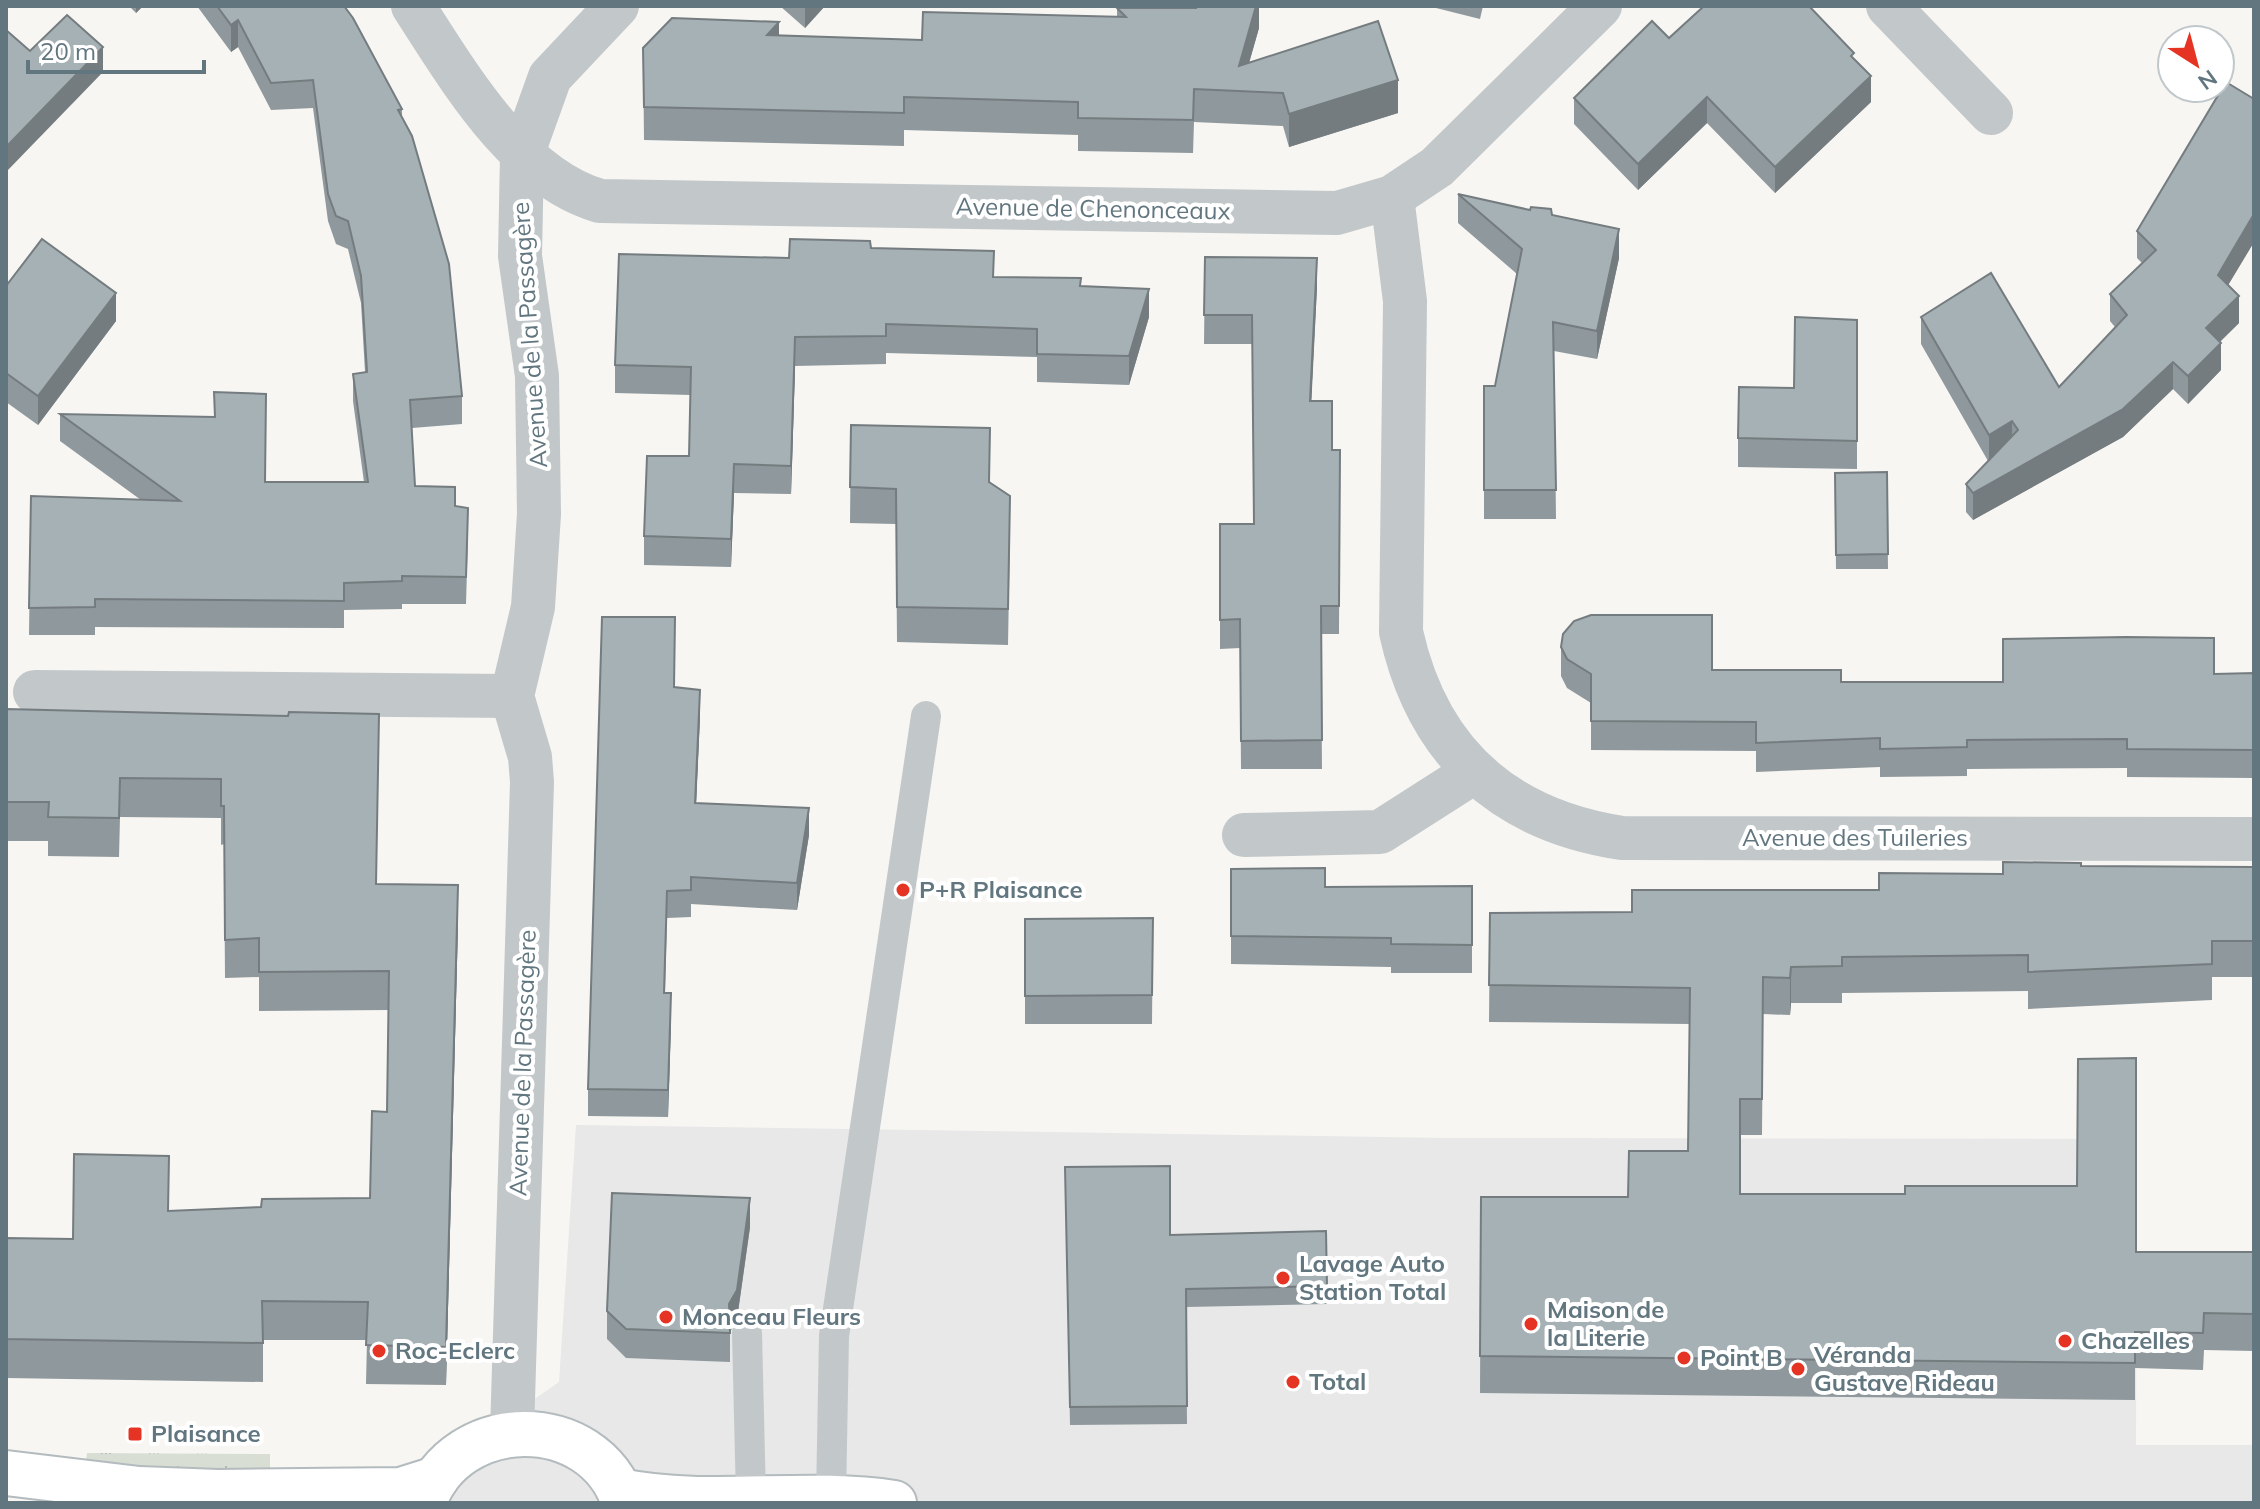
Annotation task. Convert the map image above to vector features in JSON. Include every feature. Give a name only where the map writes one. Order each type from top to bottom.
[{"type":"main road","points":[[6,1473],[139,1489],[218,1492],[430,1491],[461,1452],[512,1432],[561,1438],[582,1449],[602,1465],[622,1497],[831,1498],[894,1503]]},
{"type":"street","points":[[413,6],[472,93],[522,155]]},
{"type":"street","name":"Avenue de la Passagère","points":[[512,1432],[532,782],[530,757],[512,696],[533,607],[539,514],[537,376],[520,256],[522,155],[550,77],[617,6]]},
{"type":"street","name":"Avenue de Chenonceaux","points":[[522,155],[583,196],[600,201],[1337,213],[1392,197],[1437,167],[1600,6]]},
{"type":"street","points":[[1888,6],[1991,113]]},
{"type":"street","name":"Avenue des Tuileries","points":[[1392,197],[1405,301],[1401,632],[1418,693],[1444,735],[1489,786],[1530,812],[1590,833],[1622,838],[2254,839]]},
{"type":"street","points":[[35,692],[512,696]]},
{"type":"street","points":[[1244,835],[1380,832],[1474,772]]},
{"type":"lane","points":[[831,1498],[834,1336],[926,716]]},
{"type":"lane","points":[[747,1333],[751,1498]]},
{"type":"shaded area","points":[[576,1125],[1447,1138],[2137,1139],[2136,1445],[2254,1445],[2254,1503],[385,1503],[559,1382]]},
{"type":"green space","points":[[87,1453],[270,1454],[270,1474],[166,1471],[86,1462]]},
{"type":"building","points":[[217,6],[344,6],[402,109],[398,110],[412,136],[449,264],[462,396],[410,400],[415,486],[455,487],[455,506],[468,508],[466,577],[402,576],[402,581],[344,583],[344,601],[95,599],[95,607],[29,608],[31,496],[180,501],[60,414],[215,417],[214,392],[266,394],[265,482],[368,482],[353,374],[367,372],[361,276],[348,221],[336,216],[328,194],[313,80],[271,83],[238,20],[231,25]]},
{"type":"building","points":[[1256,6],[1239,66],[1378,21],[1398,80],[1289,114],[1283,93],[1194,89],[1193,120],[1078,118],[1078,102],[904,97],[904,113],[644,107],[643,48],[672,18],[779,22],[767,35],[922,40],[923,12],[1126,17],[1117,8]]},
{"type":"building","points":[[1704,6],[1809,6],[1854,53],[1851,56],[1871,76],[1775,167],[1707,97],[1638,164],[1574,98],[1652,21],[1669,38]]},
{"type":"building","points":[[67,15],[103,47],[7,146],[6,30],[30,51]]},
{"type":"building","points":[[2236,88],[2254,99],[2254,214],[2218,275],[2239,296],[2206,328],[2221,343],[2188,376],[2173,362],[2123,409],[1973,493],[1966,484],[2018,430],[2012,421],[1989,435],[1921,317],[1991,273],[2059,387],[2127,315],[2110,294],[2156,250],[2137,231],[2213,104],[2236,104]]},
{"type":"building","points":[[1458,194],[1530,210],[1531,207],[1551,209],[1552,215],[1619,229],[1597,331],[1553,322],[1556,490],[1484,490],[1484,386],[1495,386],[1522,249]]},
{"type":"building","points":[[42,239],[116,293],[38,396],[6,373],[6,286]]},
{"type":"building","points":[[790,239],[870,241],[871,248],[994,251],[993,277],[1081,278],[1080,286],[1149,289],[1129,356],[1037,354],[1037,329],[886,324],[886,336],[795,337],[791,466],[734,464],[731,539],[644,536],[647,456],[689,456],[691,367],[615,365],[619,254],[789,258]]},
{"type":"building","points":[[1205,257],[1317,258],[1310,401],[1332,401],[1332,450],[1340,450],[1339,606],[1321,606],[1322,740],[1241,741],[1240,619],[1220,620],[1220,524],[1254,524],[1252,315],[1204,315]]},
{"type":"building","points":[[1795,317],[1857,320],[1857,441],[1738,438],[1739,387],[1794,388]]},
{"type":"building","points":[[851,425],[990,428],[989,482],[1010,496],[1008,609],[897,607],[896,489],[850,487]]},
{"type":"building","points":[[1887,472],[1888,554],[1836,555],[1835,473]]},
{"type":"building","points":[[1591,615],[1712,615],[1712,670],[1841,670],[1841,682],[2003,682],[2003,639],[2214,638],[2214,674],[2254,673],[2254,750],[2127,749],[2127,739],[1967,740],[1967,747],[1880,749],[1880,738],[1756,743],[1756,722],[1591,721],[1591,674],[1567,659],[1561,647],[1563,634],[1574,621]]},
{"type":"building","points":[[602,617],[675,617],[674,687],[700,690],[695,803],[809,808],[797,883],[691,877],[691,890],[667,891],[664,993],[671,993],[668,1090],[588,1089]]},
{"type":"building","points":[[6,709],[288,716],[289,712],[379,714],[376,884],[458,885],[446,1347],[366,1345],[368,1302],[262,1301],[263,1343],[6,1339],[6,1238],[73,1239],[74,1154],[169,1156],[168,1211],[261,1207],[262,1199],[370,1198],[372,1111],[387,1112],[389,971],[259,972],[259,938],[225,940],[221,779],[120,778],[119,818],[48,817],[49,802],[6,802]]},
{"type":"building","points":[[2003,862],[2081,863],[2081,866],[2254,867],[2254,941],[2212,941],[2212,964],[2028,972],[2028,955],[1842,957],[1842,966],[1791,967],[1790,978],[1763,977],[1762,1099],[1740,1099],[1740,1194],[1905,1194],[1905,1186],[2077,1186],[2078,1059],[2136,1058],[2136,1252],[2254,1252],[2254,1314],[2204,1313],[2203,1333],[2135,1332],[2135,1363],[1480,1356],[1481,1197],[1628,1197],[1629,1151],[1688,1151],[1690,988],[1489,985],[1490,913],[1632,912],[1632,890],[1879,890],[1879,873],[2003,874]]},
{"type":"building","points":[[1325,868],[1325,887],[1472,886],[1472,945],[1391,944],[1391,938],[1231,936],[1231,869]]},
{"type":"building","points":[[1153,918],[1152,995],[1025,996],[1025,919]]},
{"type":"building","points":[[1170,1166],[1170,1235],[1326,1231],[1327,1286],[1186,1289],[1187,1406],[1070,1407],[1065,1167]]},
{"type":"building","points":[[612,1193],[750,1198],[737,1290],[729,1304],[730,1333],[626,1329],[607,1311]]},
{"type":"place","name":"P+R Plaisance","points":[[903,890]]},
{"type":"place","name":"Lavage Auto Station Total","points":[[1283,1278]]},
{"type":"place","name":"Monceau Fleurs","points":[[666,1317]]},
{"type":"place","name":"Maison de la Literie","points":[[1531,1324]]},
{"type":"place","name":"Chazelles","points":[[2065,1341]]},
{"type":"place","name":"Roc-Eclerc","points":[[379,1351]]},
{"type":"place","name":"Point B","points":[[1684,1358]]},
{"type":"place","name":"Véranda Gustave Rideau","points":[[1798,1369]]},
{"type":"place","name":"Total","points":[[1293,1382]]},
{"type":"place","name":"Plaisance","points":[[135,1434]]}]
